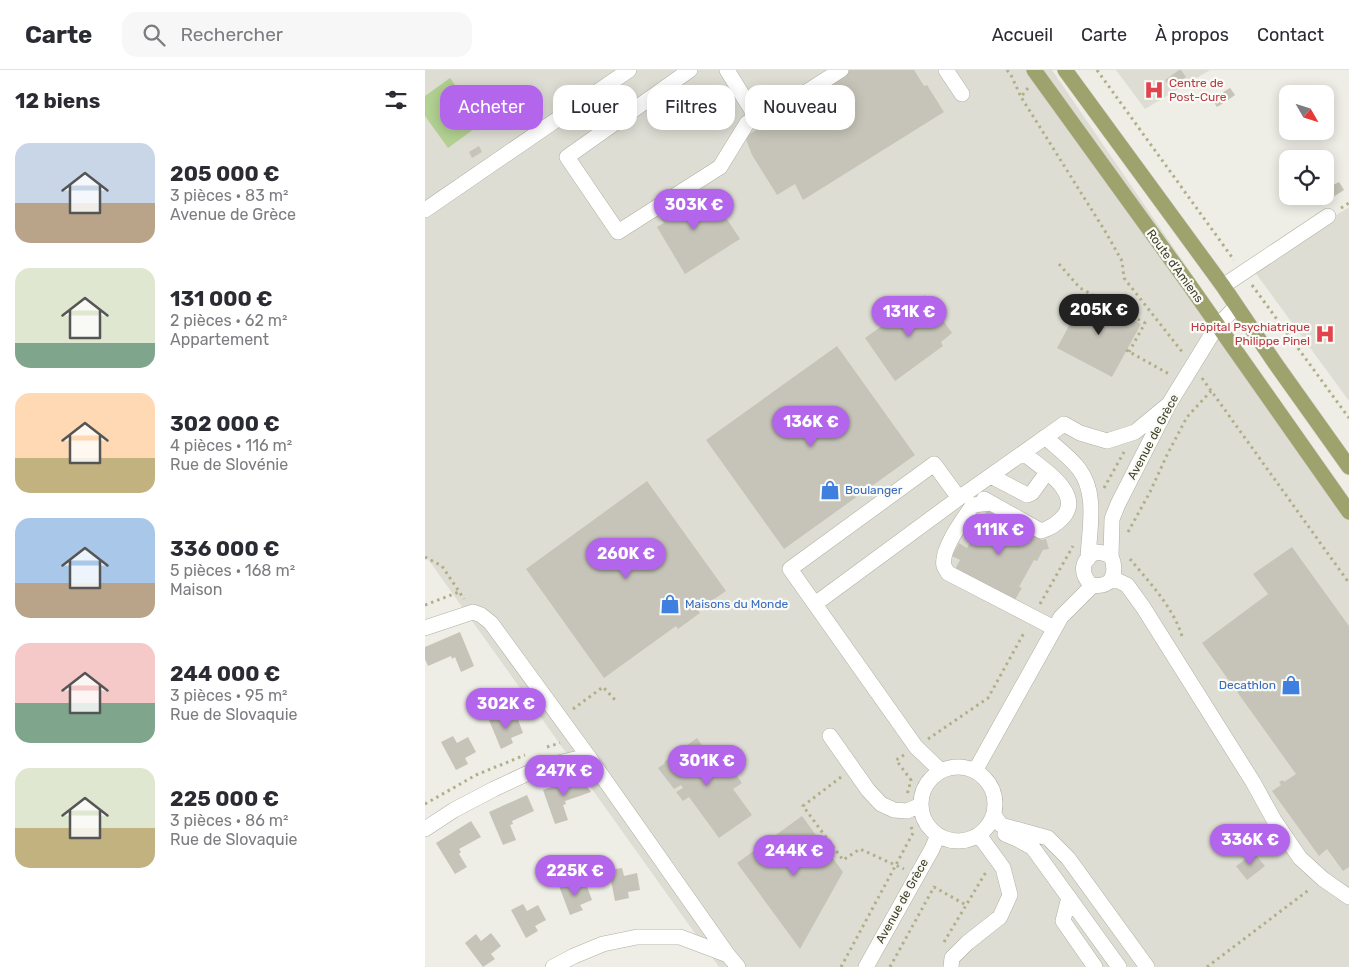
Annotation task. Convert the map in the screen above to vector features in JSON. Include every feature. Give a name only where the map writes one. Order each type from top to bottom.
[{"type":"main road","points":[[1065,70],[1223,286],[1349,467]]},
{"type":"main road","name":"Route d'Amiens","points":[[1036,73],[1183,276],[1349,512]]},
{"type":"street","points":[[425,210],[629,70]]},
{"type":"street","points":[[690,70],[567,157],[618,232],[720,167],[745,126]]},
{"type":"street","points":[[727,70],[745,99]]},
{"type":"street","points":[[817,85],[841,70]]},
{"type":"street","points":[[946,70],[962,94]]},
{"type":"street","points":[[1223,286],[1327,216]]},
{"type":"street","name":"Avenue de Grèce","points":[[1098,556],[1118,504],[1169,404],[1217,326],[1236,307]]},
{"type":"street","points":[[815,604],[964,494],[1064,424],[1080,433],[1107,441],[1135,432],[1169,404]]},
{"type":"street","points":[[1045,437],[1078,467],[1086,479],[1092,504],[1091,514],[1098,556],[1115,567],[1112,578],[1105,584],[1088,580]]},
{"type":"street","points":[[941,771],[916,747],[789,569],[934,464],[964,494],[991,503],[1041,531],[1048,529],[1059,522],[1067,512],[1070,503],[1068,495],[1057,480],[1023,453]]},
{"type":"street","points":[[991,476],[1027,495],[1032,493],[1047,472]]},
{"type":"street","points":[[991,503],[973,505],[953,535],[944,556],[944,566],[948,573],[1033,617],[1058,623]]},
{"type":"street","points":[[1088,580],[1084,566],[1098,556]]},
{"type":"street","points":[[1112,578],[1127,585],[1143,607],[1253,782],[1274,820],[1300,858],[1323,879],[1349,897]]},
{"type":"street","points":[[975,771],[1058,623],[1088,580]]},
{"type":"street","points":[[425,628],[473,612],[481,615],[491,623],[738,967]]},
{"type":"street","points":[[830,736],[868,790],[881,804],[894,810],[914,808]]},
{"type":"street","points":[[425,829],[494,789],[541,767],[588,756]]},
{"type":"street","points":[[964,767],[975,771],[985,778],[992,789],[995,802],[987,825],[969,840],[959,842],[938,836],[914,808],[930,780],[941,771],[964,767]]},
{"type":"street","points":[[951,967],[952,958],[967,942],[1000,917],[1010,895],[1003,868],[995,857],[987,825]]},
{"type":"street","points":[[987,825],[1033,848],[1119,967]]},
{"type":"street","points":[[987,825],[1001,825],[1048,838],[1067,858],[1147,967]]},
{"type":"street","name":"Avenue de Grèce","points":[[866,967],[938,836]]},
{"type":"street","points":[[1069,897],[1063,921],[1095,967]]},
{"type":"street","points":[[553,967],[603,944],[637,937],[681,937],[728,955]]},
{"type":"path","points":[[1007,70],[1021,97],[1122,261],[1124,278],[1193,365],[1349,583]]},
{"type":"path","points":[[1097,70],[1349,418]]},
{"type":"path","points":[[1021,97],[1036,73]]},
{"type":"path","points":[[1059,264],[1080,288],[1145,323],[1128,351],[1169,374],[1173,366]]},
{"type":"path","points":[[1177,359],[1181,351]]},
{"type":"path","points":[[1127,540],[1128,532],[1187,417],[1211,391]]},
{"type":"path","points":[[1091,514],[1135,432]]},
{"type":"path","points":[[841,967],[913,834],[914,808],[907,796],[911,780],[896,760],[988,698],[1076,540]]},
{"type":"path","points":[[1127,556],[1152,586],[1173,616],[1182,639]]},
{"type":"path","points":[[425,558],[441,566],[473,612]]},
{"type":"path","points":[[425,605],[459,592]]},
{"type":"path","points":[[560,718],[603,687],[617,702]]},
{"type":"path","points":[[853,769],[803,806],[843,860],[860,849],[896,865],[966,905]]},
{"type":"path","points":[[943,943],[995,857]]},
{"type":"path","points":[[1207,967],[1323,879]]},
{"type":"path","points":[[890,967],[934,888]]},
{"type":"shaded area","points":[[425,70],[1052,70],[1349,504],[1349,967],[719,967],[425,555]]},
{"type":"shaded area","name":"Centre de Post-Cure","points":[[1116,70],[1210,70],[1145,109]]},
{"type":"shaded area","points":[[450,78],[455,85],[440,85]]},
{"type":"shaded area","points":[[440,85],[440,130],[472,130],[448,148],[425,116],[425,96]]},
{"type":"shaded area","name":"Hôpital Psychiatrique Philippe Pinel","points":[[1349,207],[1349,401],[1252,268]]},
{"type":"building","points":[[849,70],[914,70],[924,86],[927,85],[944,112],[803,200],[795,184],[777,195],[752,155],[745,137],[756,130],[855,130],[855,85],[826,85]]},
{"type":"building","points":[[1179,70],[1186,77],[1170,88],[1165,80]]},
{"type":"building","points":[[1230,88],[1235,95],[1228,100],[1223,92]]},
{"type":"building","points":[[1220,94],[1225,102],[1217,107],[1212,99]]},
{"type":"building","points":[[479,146],[482,152],[472,158],[469,152]]},
{"type":"building","points":[[1339,182],[1344,190],[1334,196],[1334,184]]},
{"type":"building","points":[[694,189],[714,219],[723,213],[740,239],[685,274],[657,227],[664,223],[657,213]]},
{"type":"building","points":[[1086,294],[1141,324],[1112,377],[1057,348]]},
{"type":"building","points":[[925,295],[952,333],[941,342],[943,346],[895,381],[865,338]]},
{"type":"building","points":[[837,346],[915,455],[784,549],[706,440]]},
{"type":"building","points":[[647,481],[726,591],[698,610],[700,613],[678,629],[676,626],[604,678],[526,569]]},
{"type":"building","points":[[987,510],[1042,540],[1046,539],[1049,549],[1043,550],[1037,561],[1034,560],[1019,587],[1022,588],[1013,603],[954,571],[960,560],[952,556],[959,543],[967,548]]},
{"type":"building","name":"Decathlon","points":[[1292,547],[1349,626],[1349,867],[1343,871],[1327,849],[1319,856],[1272,791],[1281,785],[1279,782],[1283,780],[1284,782],[1296,774],[1202,643],[1268,594],[1253,574]]},
{"type":"building","points":[[460,632],[474,666],[461,672],[455,657],[452,659],[451,656],[428,666],[425,659],[425,647]]},
{"type":"building","points":[[502,714],[505,722],[517,717],[523,733],[511,738],[513,743],[501,749],[489,720]]},
{"type":"building","points":[[453,736],[457,743],[468,737],[476,752],[465,758],[468,764],[456,770],[441,742]]},
{"type":"building","points":[[697,738],[715,764],[724,758],[742,783],[733,789],[752,815],[719,838],[689,797],[683,801],[676,792],[683,788],[681,785],[674,789],[658,768]]},
{"type":"building","points":[[580,777],[591,792],[565,801],[566,804],[563,805],[568,820],[555,824],[543,790]]},
{"type":"building","points":[[527,795],[534,811],[512,821],[513,824],[510,825],[516,840],[503,845],[489,812]]},
{"type":"building","points":[[802,816],[843,872],[800,949],[737,863]]},
{"type":"building","points":[[471,821],[481,837],[459,849],[461,852],[459,854],[467,867],[455,874],[436,843]]},
{"type":"building","points":[[1254,853],[1265,866],[1247,880],[1236,866]]},
{"type":"building","points":[[622,868],[624,876],[637,873],[640,890],[628,892],[629,898],[615,901],[609,870]]},
{"type":"building","points":[[572,881],[574,889],[586,884],[592,900],[580,905],[583,910],[570,915],[559,886]]},
{"type":"building","points":[[523,904],[527,911],[538,905],[546,920],[535,926],[538,931],[526,938],[511,910]]},
{"type":"building","points":[[491,933],[501,946],[491,954],[495,959],[483,967],[465,943],[476,934],[481,941]]},
{"type":"place","name":"Centre de Post-Cure","points":[[1154,90]]},
{"type":"place","name":"Hôpital Psychiatrique Philippe Pinel","points":[[1325,334]]},
{"type":"place","name":"Boulanger","points":[[830,490]]},
{"type":"place","name":"Maisons du Monde","points":[[670,604]]},
{"type":"place","name":"Decathlon","points":[[1291,685]]}]
